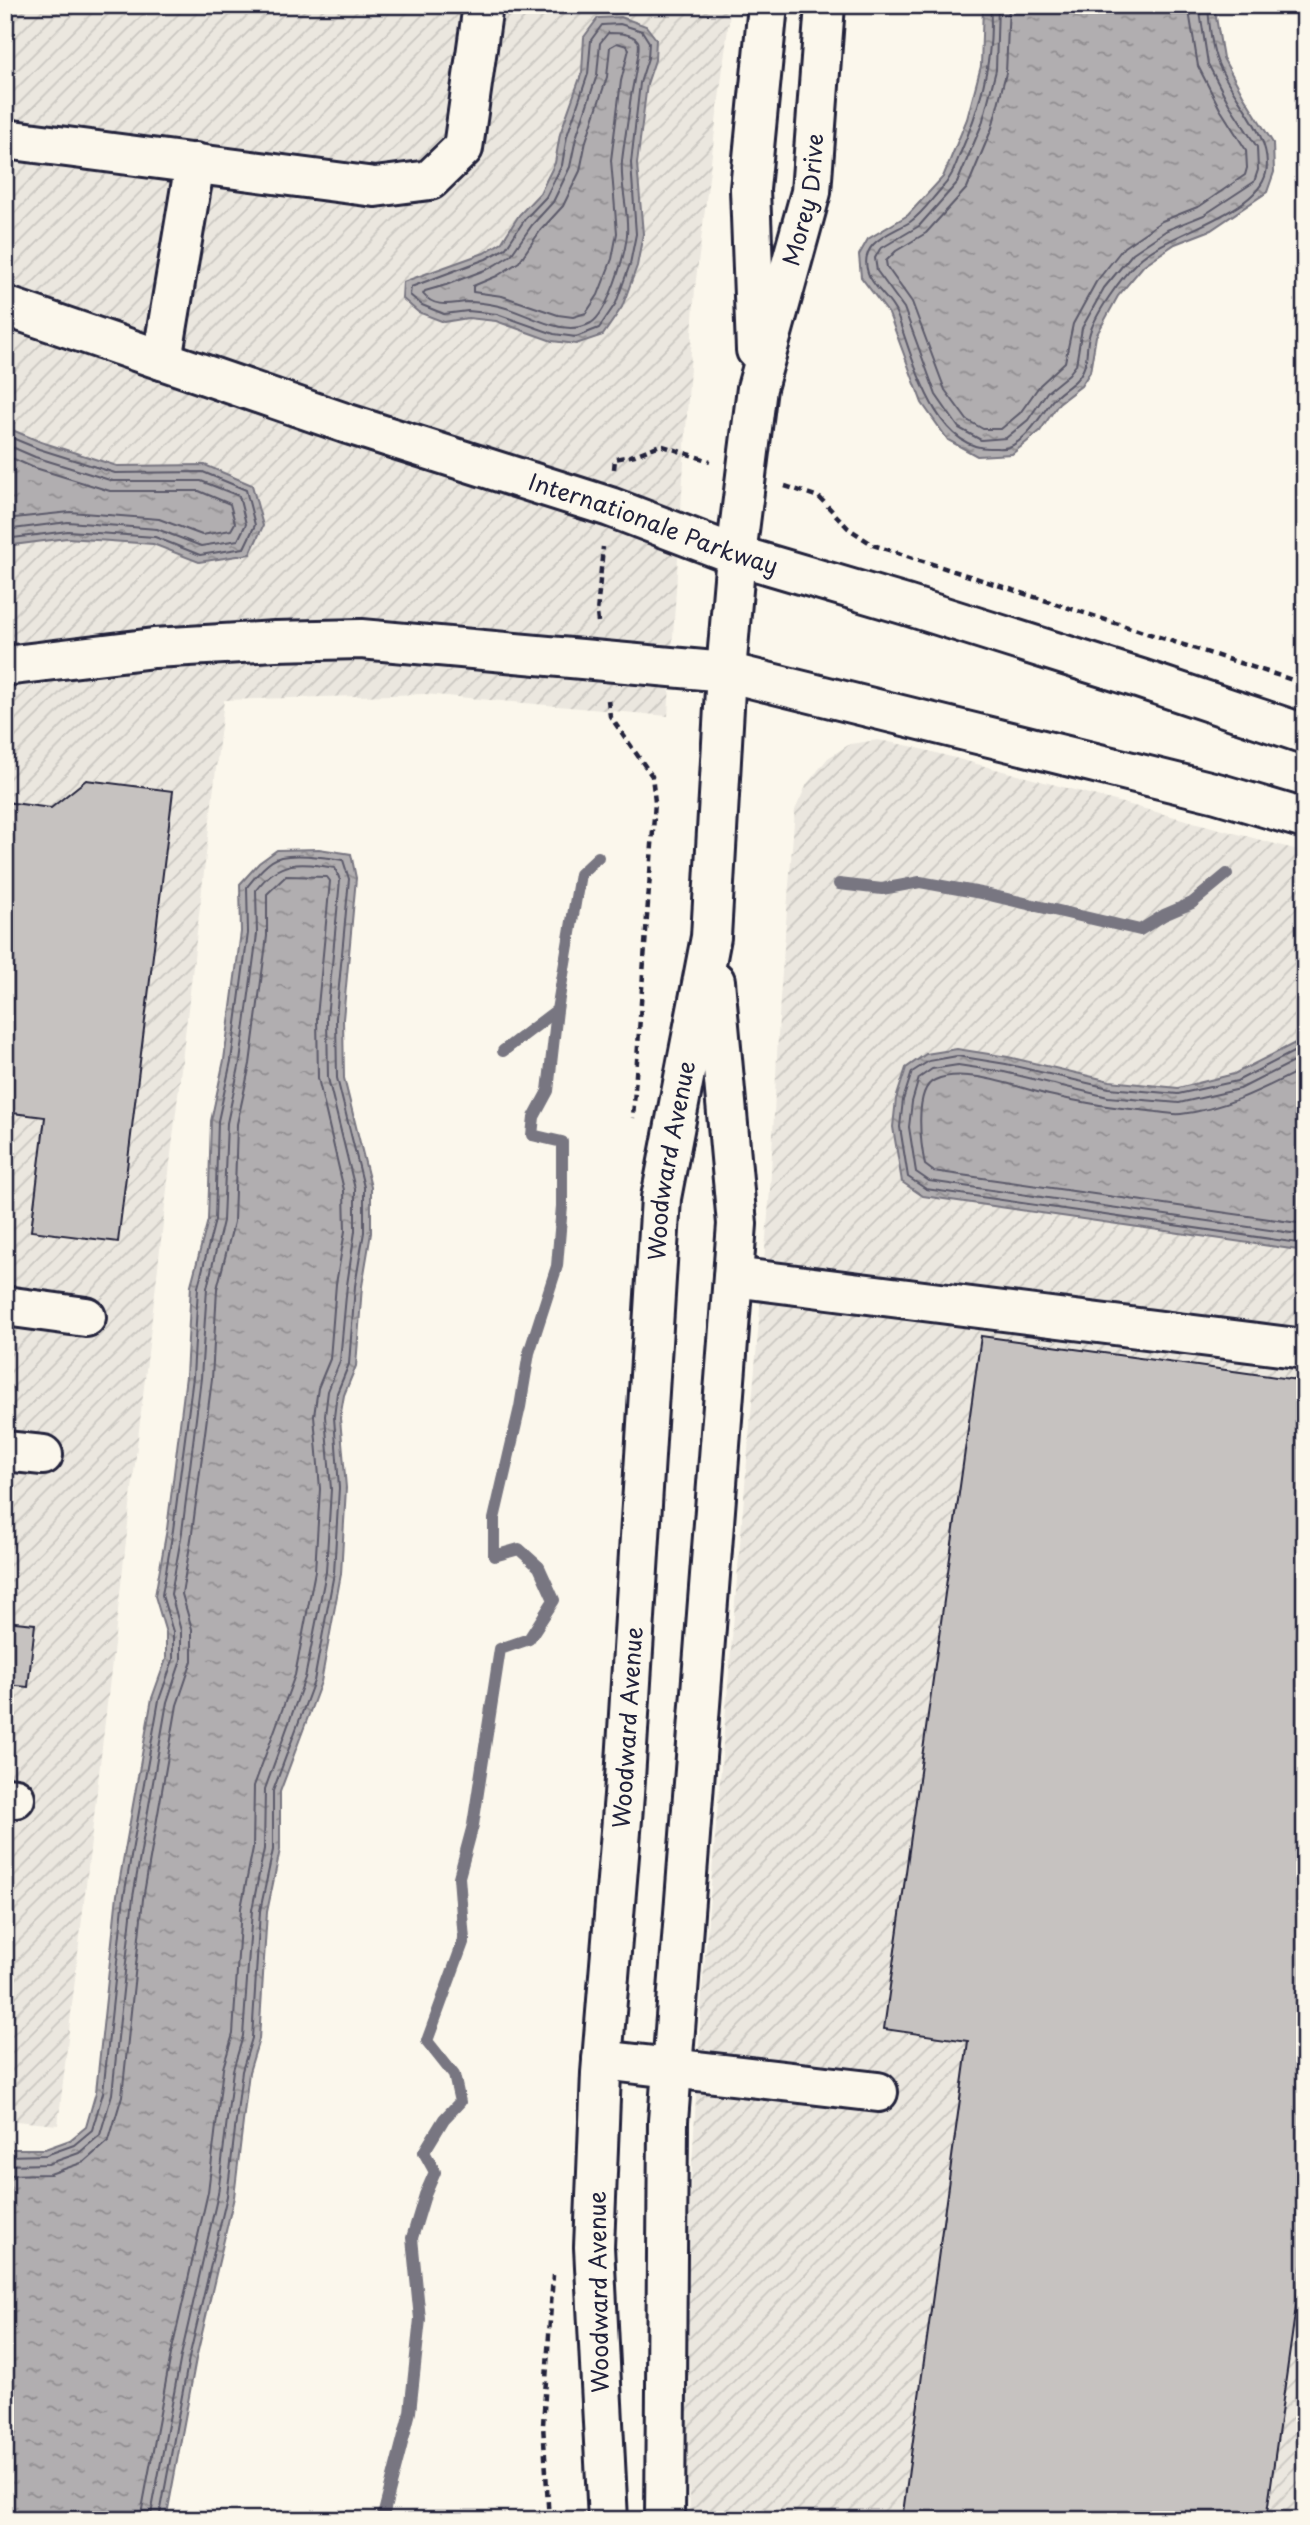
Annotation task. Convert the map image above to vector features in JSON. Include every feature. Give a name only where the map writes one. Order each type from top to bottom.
[{"type":"street","points":[[5,139],[374,187],[430,180],[463,148],[483,5]]},
{"type":"street","name":"Morey Drive","points":[[757,387],[750,189],[768,5]]},
{"type":"street","name":"Morey Drive","points":[[736,555],[757,387],[811,192],[825,5]]},
{"type":"street","points":[[162,360],[195,163]]},
{"type":"street","name":"Internationale Parkway","points":[[5,306],[345,423],[610,507],[736,555],[1102,667],[1305,734]]},
{"type":"street","name":"Woodward Avenue","points":[[608,2520],[594,2247],[602,2060],[624,1795],[661,1198],[711,937],[726,672],[736,555]]},
{"type":"street","points":[[5,666],[154,648],[275,640],[361,639],[726,672],[1204,790],[1305,819]]},
{"type":"street","name":"Woodward Avenue","points":[[665,2520],[668,2121],[737,1224],[711,937]]},
{"type":"street","points":[[733,1277],[1305,1349]]},
{"type":"street","points":[[5,1306],[86,1317]]},
{"type":"street","points":[[5,1451],[43,1455]]},
{"type":"street","points":[[602,2060],[878,2092]]},
{"type":"path","points":[[614,469],[615,459],[635,455],[660,444]]},
{"type":"path","points":[[819,496],[848,528],[873,545],[1305,684]]},
{"type":"path","points":[[597,612],[601,557]]},
{"type":"shaded area","points":[[5,5],[731,5],[695,287],[668,716],[425,694],[224,700],[58,2125],[5,2120]]},
{"type":"shaded area","points":[[878,740],[910,746],[1305,852],[1305,2520],[691,2520],[687,2470],[687,2254],[702,1991],[770,1191],[780,998],[795,810],[807,784],[828,758],[850,744]]},
{"type":"water","points":[[983,5],[1214,5],[1223,58],[1273,143],[1274,172],[1267,192],[1211,230],[1175,244],[1144,265],[1118,296],[1096,336],[1090,372],[1081,386],[1059,403],[1040,431],[1012,454],[977,456],[948,440],[922,403],[889,314],[861,277],[859,255],[868,239],[908,215],[943,177],[967,119],[981,66]]},
{"type":"water","points":[[621,17],[646,26],[656,39],[655,60],[647,84],[637,164],[643,234],[637,266],[622,307],[603,335],[576,344],[552,341],[496,321],[468,318],[444,322],[418,312],[402,298],[403,282],[484,253],[502,242],[519,215],[540,193],[555,163],[560,134],[582,72],[584,37],[598,18]]},
{"type":"water","points":[[5,427],[41,442],[117,466],[205,465],[252,485],[263,526],[250,554],[199,562],[153,544],[67,538],[5,546]]},
{"type":"water","points":[[319,849],[351,854],[356,878],[343,1019],[344,1078],[371,1187],[371,1233],[362,1286],[356,1366],[344,1395],[340,1418],[346,1488],[341,1574],[321,1682],[280,1792],[280,1850],[267,1912],[259,2039],[249,2072],[234,2197],[196,2359],[166,2520],[5,2520],[5,2149],[45,2149],[70,2140],[86,2127],[96,2092],[117,1895],[152,1698],[166,1659],[166,1633],[155,1596],[167,1529],[186,1376],[191,1285],[208,1220],[211,1121],[224,1060],[241,932],[240,884],[259,863],[277,850]]},
{"type":"water","points":[[1305,1038],[1305,1251],[923,1196],[902,1182],[893,1127],[896,1099],[906,1068],[926,1054],[957,1049],[1008,1057],[1110,1081],[1178,1088],[1234,1074]]},
{"type":"building","points":[[402,5],[436,5],[436,10]]},
{"type":"building","points":[[86,780],[173,791],[118,1242],[31,1231],[45,1117],[5,1112],[5,802],[51,808]]},
{"type":"building","points":[[981,1336],[1305,1381],[1305,2243],[1266,2520],[902,2520],[968,2041],[884,2029]]},
{"type":"building","points":[[5,1621],[35,1624],[28,1687],[5,1685]]},
{"type":"waterway","points":[[503,1051],[557,1010],[580,874],[598,857]]},
{"type":"waterway","points":[[839,884],[882,889],[920,882],[981,893],[1140,930],[1164,915],[1192,903],[1227,874]]},
{"type":"waterway","points":[[382,2520],[410,2412],[420,2319],[412,2238],[435,2172],[424,2152],[444,2119],[460,2102],[454,2075],[427,2041],[464,1940],[459,1877],[473,1825],[500,1649],[529,1639],[554,1600],[539,1567],[519,1549],[494,1556],[494,1519],[520,1407],[529,1353],[557,1266],[562,1206],[562,1142],[532,1135],[534,1117],[548,1091],[557,1010]]}]
